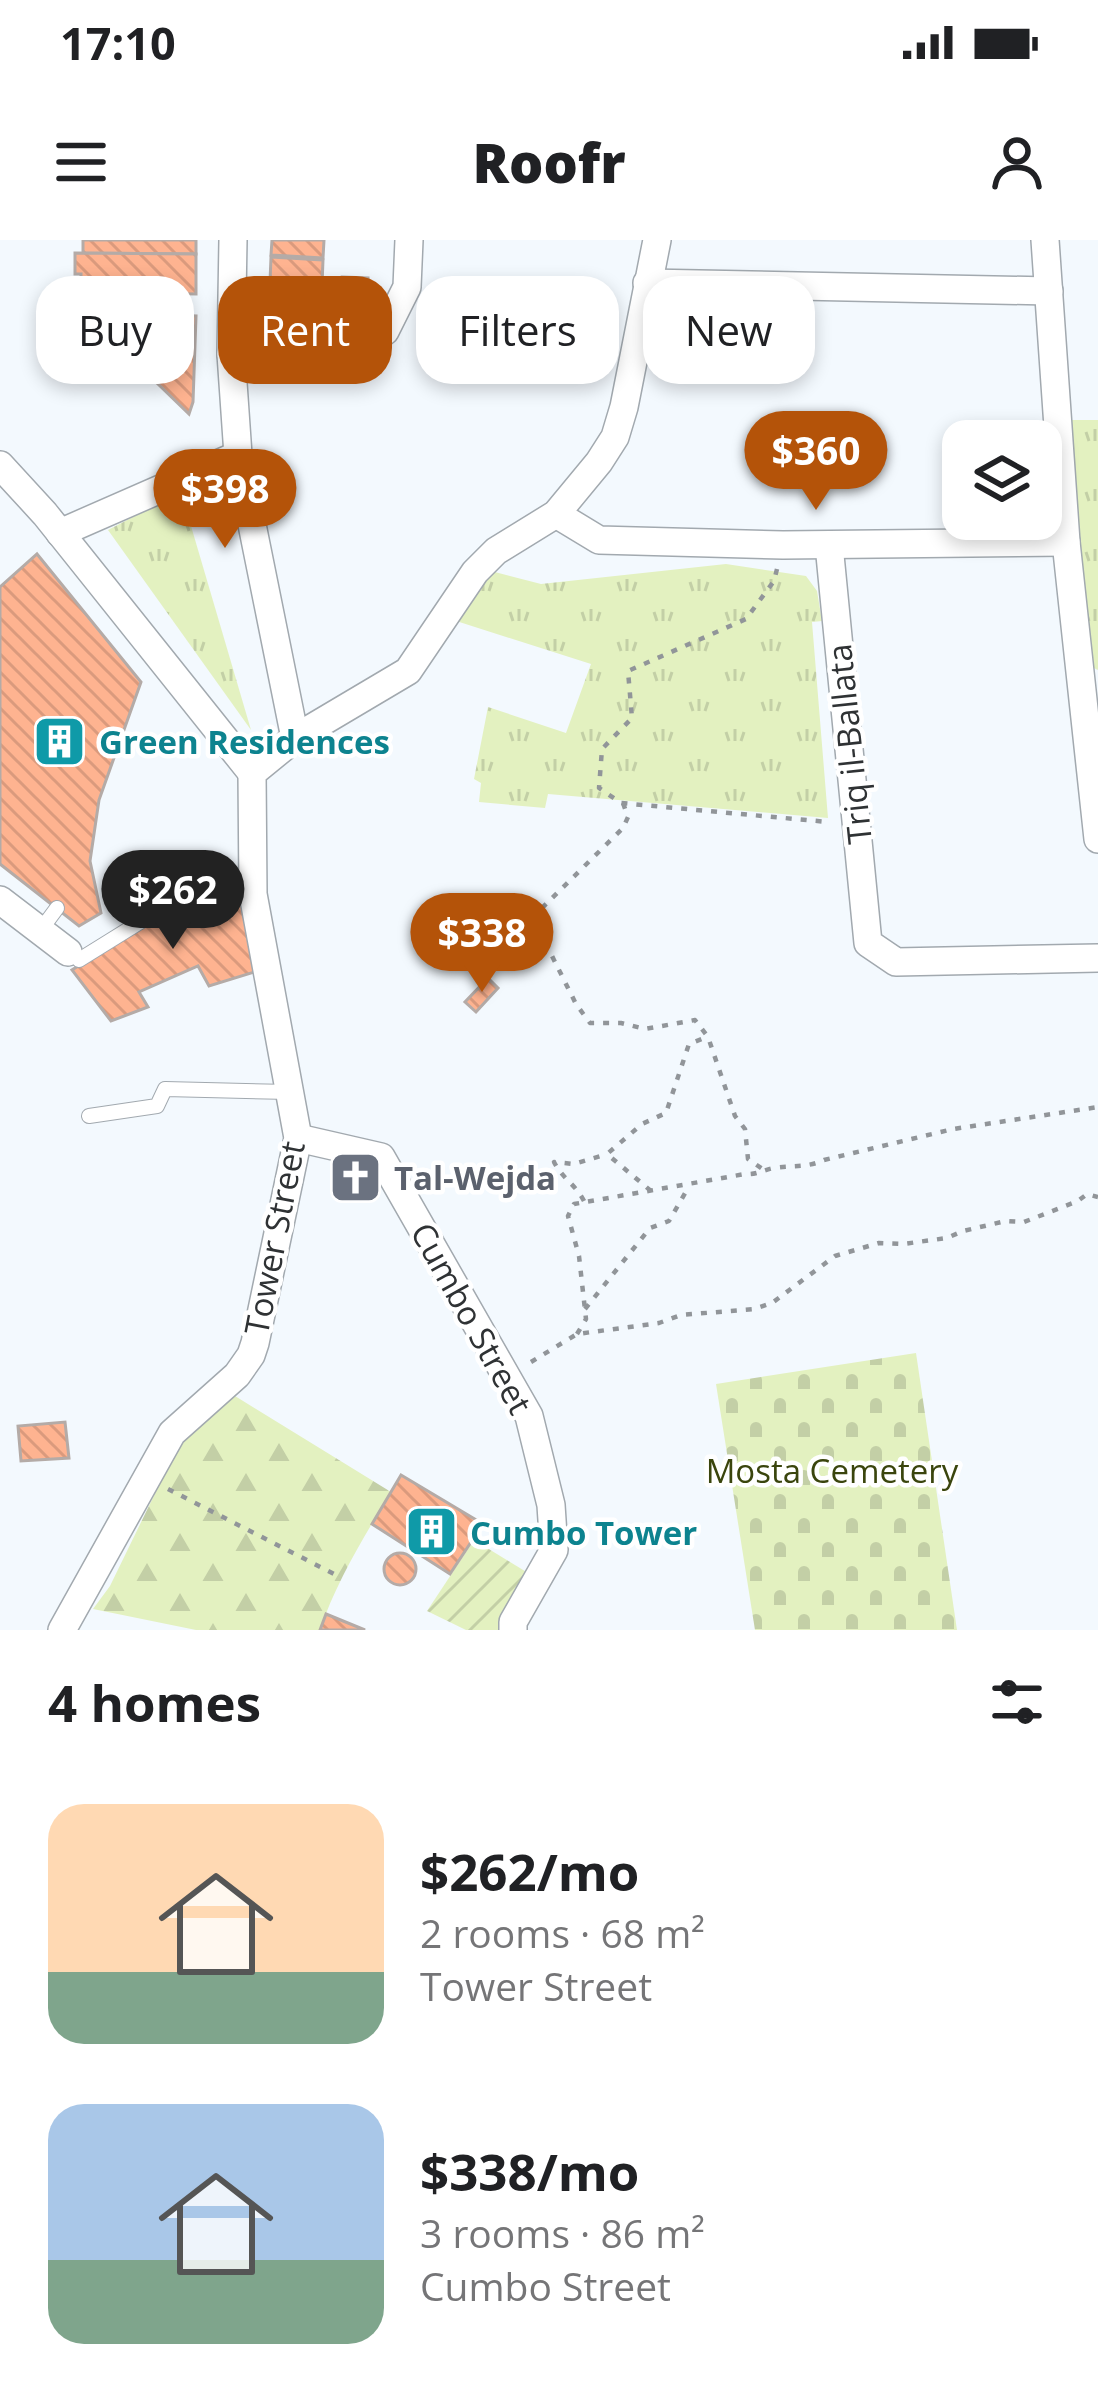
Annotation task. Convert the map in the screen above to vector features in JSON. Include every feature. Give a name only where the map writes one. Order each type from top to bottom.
[{"type":"street","points":[[232,276],[233,240]]},
{"type":"street","points":[[392,318],[407,287],[409,240]]},
{"type":"street","points":[[649,276],[657,240]]},
{"type":"street","points":[[1045,240],[1066,542],[1091,705],[1098,839]]},
{"type":"street","points":[[815,286],[1049,290]]},
{"type":"street","points":[[0,465],[251,772],[295,738],[408,671],[496,550],[556,514],[616,437],[643,304]]},
{"type":"street","points":[[233,384],[238,455],[295,738]]},
{"type":"street","points":[[59,533],[238,455]]},
{"type":"street","points":[[556,514],[598,540],[783,545],[1066,542]]},
{"type":"street","name":"Triq il-Ballata","points":[[829,544],[868,943],[896,962],[1098,958]]},
{"type":"street","name":"Tower Street","points":[[62,1630],[172,1433],[237,1375],[251,1355],[298,1138],[254,894],[251,772]]},
{"type":"street","points":[[0,900],[49,920],[74,956]]},
{"type":"street","name":"Cumbo Street","points":[[298,1138],[381,1156],[529,1416],[551,1505],[554,1550],[513,1622],[513,1630]]},
{"type":"lane","points":[[74,956],[206,881],[254,894]]},
{"type":"lane","points":[[89,1116],[158,1106],[165,1089],[290,1092]]},
{"type":"path","points":[[783,545],[774,581],[746,620],[628,671],[632,718],[602,749],[598,788],[623,803],[857,824]]},
{"type":"path","points":[[623,803],[628,818],[623,828],[540,910],[535,922],[590,1023],[645,1029],[695,1020],[708,1037],[735,1116],[748,1136],[748,1159],[764,1171]]},
{"type":"path","points":[[584,1202],[554,1162],[574,1164],[607,1154],[642,1124],[665,1113],[689,1044],[708,1037]]},
{"type":"path","points":[[577,1334],[586,1319],[579,1256],[568,1216],[574,1204],[810,1167],[953,1129],[1098,1108]]},
{"type":"path","points":[[607,1154],[651,1191]]},
{"type":"path","points":[[585,1309],[650,1228],[668,1221],[690,1184]]},
{"type":"path","points":[[502,1367],[525,1366],[577,1334],[659,1323],[681,1315],[754,1309],[772,1303],[835,1256],[879,1243],[947,1238],[1006,1221],[1024,1222],[1078,1202],[1087,1194],[1098,1197]]},
{"type":"path","points":[[147,1478],[334,1574]]},
{"type":"green space","points":[[1069,420],[1098,420],[1098,670],[1092,667]]},
{"type":"green space","points":[[181,492],[251,730],[108,530]]},
{"type":"green space","points":[[726,564],[806,576],[817,591],[822,621],[812,622],[828,818],[548,794],[545,808],[479,802],[481,783],[474,779],[488,707],[566,733],[591,664],[450,619],[491,571],[541,584]]},
{"type":"green space","name":"Mosta Cemetery","points":[[916,1353],[957,1630],[755,1630],[716,1384]]},
{"type":"green space","points":[[235,1396],[391,1492],[361,1542],[320,1630],[196,1630],[93,1609],[110,1586],[182,1438]]},
{"type":"green space","points":[[474,1540],[533,1576],[507,1630],[466,1630],[427,1611]]},
{"type":"building","points":[[83,240],[196,240],[196,254],[83,253]]},
{"type":"building","points":[[272,240],[324,240],[323,258],[271,255]]},
{"type":"building","points":[[75,253],[196,254],[196,294],[194,276],[75,274]]},
{"type":"building","points":[[271,257],[323,260],[322,276],[270,276]]},
{"type":"building","points":[[158,384],[194,384],[189,414]]},
{"type":"building","name":"Green Residences","points":[[37,554],[141,682],[99,800],[90,861],[101,913],[79,926],[0,864],[0,587]]},
{"type":"building","points":[[206,886],[242,897],[261,970],[209,986],[198,966],[139,992],[148,1007],[111,1021],[72,970]]},
{"type":"building","points":[[488,978],[498,988],[476,1012],[465,1002]]},
{"type":"building","name":"Tal-Wejda","points":[[370,1162],[372,1190],[341,1192],[339,1164]]},
{"type":"building","points":[[65,1422],[69,1458],[21,1461],[18,1426]]},
{"type":"building","name":"Cumbo Tower","points":[[401,1475],[483,1524],[450,1574],[372,1524]]},
{"type":"building","points":[[400,1553],[411,1558],[416,1569],[411,1580],[400,1585],[389,1580],[384,1569],[389,1558]]},
{"type":"building","points":[[326,1614],[365,1630],[320,1630]]},
{"type":"place","name":"Green Residences","points":[[60,741]]},
{"type":"place","name":"Tal-Wejda","points":[[355,1177]]},
{"type":"place","name":"Cumbo Tower","points":[[431,1532]]}]
